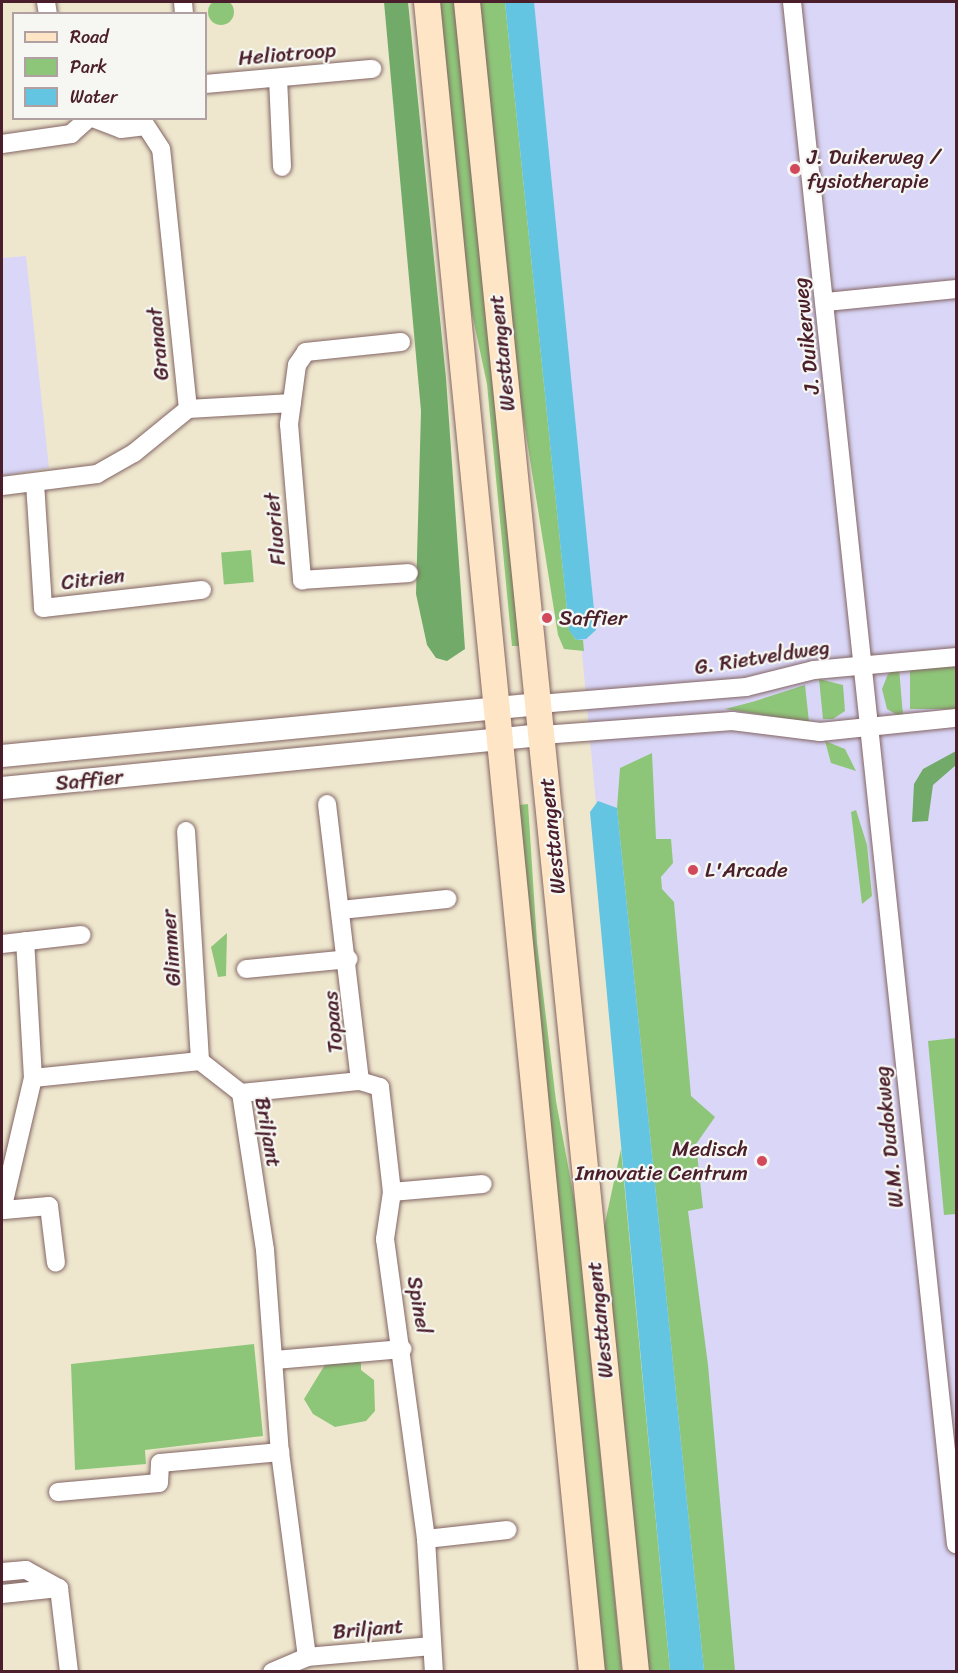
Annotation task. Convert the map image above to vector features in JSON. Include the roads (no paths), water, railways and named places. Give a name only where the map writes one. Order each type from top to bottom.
[{"type":"main road","name":"Westtangent","points":[[427,2],[592,1671]]},
{"type":"main road","name":"Westtangent","points":[[467,2],[636,1671]]},
{"type":"street","name":"J. Duikerweg","points":[[792,2],[826,302],[869,726]]},
{"type":"street","name":"Heliotroop","points":[[207,84],[372,69]]},
{"type":"street","points":[[278,78],[282,166]]},
{"type":"street","name":"Granaat","points":[[2,144],[71,134],[88,120]]},
{"type":"street","name":"Granaat","points":[[96,120],[121,129],[148,122],[161,149],[188,409]]},
{"type":"street","points":[[826,302],[957,289]]},
{"type":"street","name":"Fluoriet","points":[[400,342],[306,352],[297,365],[292,403],[302,580],[409,573]]},
{"type":"street","points":[[2,486],[97,474],[114,467],[188,409],[292,403]]},
{"type":"street","name":"Citrien","points":[[35,483],[43,608],[202,590]]},
{"type":"street","name":"G. Rietveldweg","points":[[539,704],[746,687],[862,666],[957,657]]},
{"type":"street","name":"Saffier","points":[[2,756],[539,704]]},
{"type":"street","points":[[542,735],[732,721],[820,732],[957,718]]},
{"type":"street","name":"W.M. Dudokweg","points":[[869,726],[957,1544]]},
{"type":"street","name":"Saffier","points":[[2,788],[542,735]]},
{"type":"street","name":"Topaas","points":[[327,804],[340,910],[350,959],[360,1081]]},
{"type":"street","name":"Glimmer","points":[[186,831],[200,1061]]},
{"type":"street","points":[[340,910],[447,899]]},
{"type":"street","points":[[2,944],[81,935]]},
{"type":"street","points":[[24,941],[33,1077],[3,1210],[49,1206],[56,1263]]},
{"type":"street","name":"Topaas","points":[[246,969],[350,959]]},
{"type":"street","points":[[33,1077],[200,1061]]},
{"type":"street","name":"Briljant","points":[[200,1061],[241,1093],[275,1359],[280,1452],[307,1657]]},
{"type":"street","points":[[241,1093],[360,1081]]},
{"type":"street","name":"Spinel","points":[[360,1081],[380,1086],[392,1192],[385,1239],[403,1349],[426,1539],[434,1671]]},
{"type":"street","points":[[392,1192],[483,1184]]},
{"type":"street","points":[[275,1359],[403,1349]]},
{"type":"street","points":[[58,1492],[159,1483],[160,1463],[280,1452]]},
{"type":"street","points":[[426,1539],[508,1530]]},
{"type":"street","points":[[2,1572],[26,1570],[59,1588]]},
{"type":"street","points":[[2,1594],[59,1588]]},
{"type":"street","points":[[59,1588],[69,1671]]},
{"type":"street","name":"Briljant","points":[[272,1671],[307,1657],[432,1646]]},
{"type":"water","points":[[505,2],[534,2],[596,630],[586,639],[576,640],[569,630]]},
{"type":"water","points":[[598,801],[617,808],[704,1671],[670,1671],[590,812]]},
{"type":"place","name":"J. Duikerweg / fysiotherapie","points":[[795,169]]},
{"type":"place","name":"Saffier","points":[[547,618]]},
{"type":"place","name":"L'Arcade","points":[[693,870]]},
{"type":"place","name":"Medisch Innovatie Centrum","points":[[762,1161]]}]
